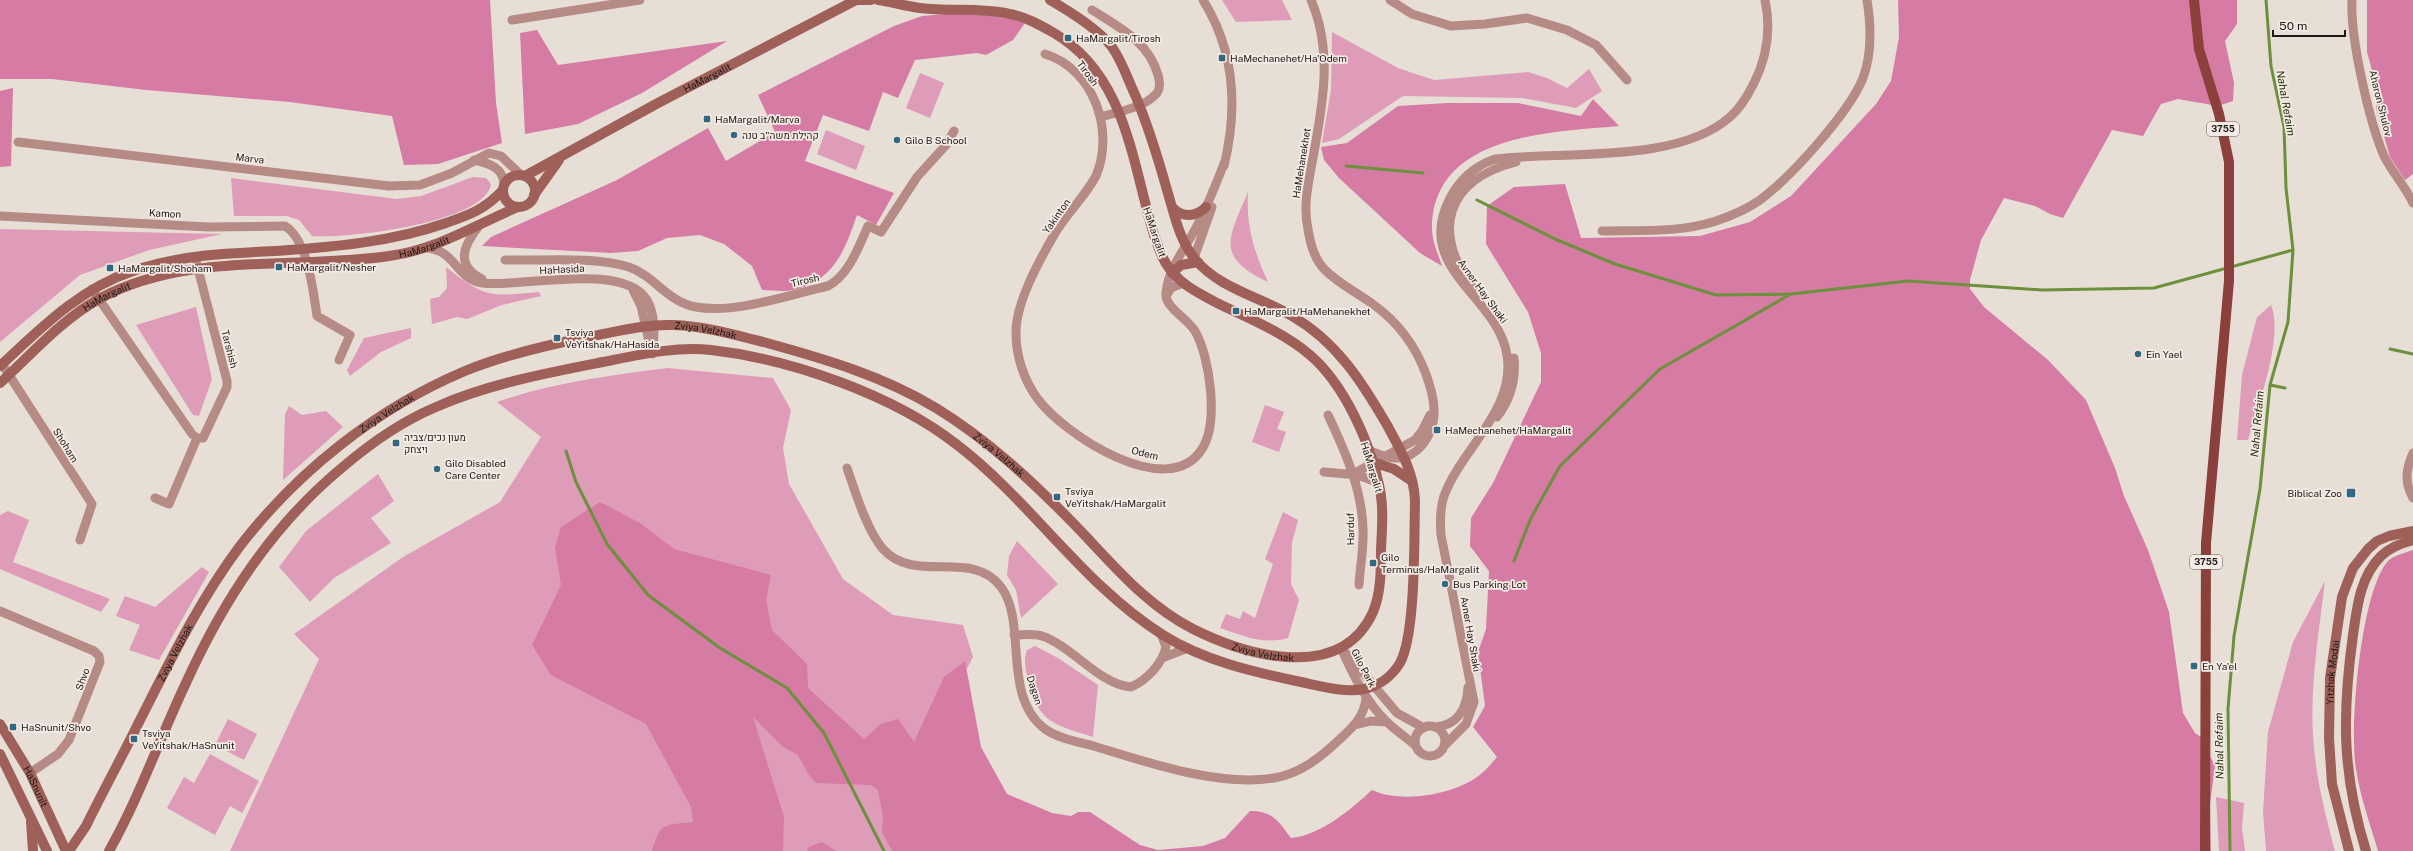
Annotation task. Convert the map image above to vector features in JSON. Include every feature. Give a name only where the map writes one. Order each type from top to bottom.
[{"type":"main road","name":"3755","points":[[2194,0],[2199,49],[2219,114],[2230,162],[2229,274],[2206,542],[2205,851]]},
{"type":"street","points":[[512,20],[640,0]]},
{"type":"street","name":"HaMargalit","points":[[523,175],[562,157],[658,103],[855,0],[871,0]]},
{"type":"street","name":"HaMargalit","points":[[878,0],[919,8],[985,9],[1031,20],[1064,39],[1091,63],[1106,84],[1120,111],[1155,239],[1164,260],[1172,273],[1183,283],[1274,332],[1308,354],[1322,367],[1351,410],[1368,449],[1379,483],[1381,503],[1381,557],[1376,603],[1367,623],[1354,638],[1341,648]]},
{"type":"street","points":[[1050,0],[1082,21],[1111,46],[1128,75],[1153,139],[1173,208],[1186,246],[1196,260],[1228,284],[1292,316],[1329,344],[1360,378],[1404,458],[1412,481],[1414,543],[1407,643],[1395,670],[1386,679],[1364,693]]},
{"type":"street","points":[[1196,260],[1226,161],[1232,107],[1231,77],[1221,32],[1203,0]]},
{"type":"street","name":"HaMehanekhet","points":[[1311,0],[1321,30],[1326,74],[1306,205],[1311,245],[1324,269],[1375,306],[1407,336],[1420,358],[1430,386],[1433,403],[1432,423],[1427,437],[1416,451],[1404,458]]},
{"type":"street","points":[[1390,0],[1412,14],[1452,26],[1485,24],[1527,18],[1567,30],[1596,45],[1626,80]]},
{"type":"street","name":"Avner Hay Shaki","points":[[1445,745],[1462,730],[1470,718],[1474,702],[1468,680],[1441,535],[1441,509],[1448,485],[1481,436],[1503,393],[1509,364],[1507,353],[1495,325],[1460,281],[1444,254],[1441,241],[1442,219],[1454,191],[1474,170],[1495,159],[1656,148],[1690,141],[1715,129],[1737,110],[1757,76],[1768,34],[1765,0]]},
{"type":"street","points":[[1602,231],[1673,230],[1706,224],[1748,208],[1770,192],[1834,124],[1863,78],[1869,50],[1870,29],[1867,0]]},
{"type":"street","name":"Aharon Shulov","points":[[2352,0],[2358,56],[2376,133],[2385,158],[2406,188],[2413,203]]},
{"type":"street","points":[[1092,10],[1134,38],[1154,65],[1160,87],[1156,95],[1140,105],[1101,117]]},
{"type":"street","name":"Tirosh","points":[[1045,54],[1065,62],[1074,70],[1092,97],[1101,117]]},
{"type":"street","name":"Yakinton","points":[[1022,366],[1016,333],[1023,300],[1055,234],[1089,188],[1101,165],[1105,144],[1101,117]]},
{"type":"street","name":"Tirosh","points":[[505,260],[588,262],[630,268],[672,298],[697,307],[712,309],[743,306],[828,286],[838,281],[845,272],[868,226],[881,232],[917,177],[946,145],[954,131]]},
{"type":"street","name":"Marva","points":[[18,142],[389,186],[420,185],[452,173],[489,153],[500,156],[523,175]]},
{"type":"street","name":"HaMargalit","points":[[534,195],[562,157]]},
{"type":"street","points":[[474,160],[494,165],[504,179],[503,188],[509,204],[518,207],[528,204],[534,195],[534,184],[523,175],[510,178],[503,188]]},
{"type":"street","points":[[1166,298],[1172,273],[1206,207],[1226,161]]},
{"type":"street","name":"HaMargalit","points":[[1,365],[55,315],[92,288],[134,271],[195,257],[303,249],[372,241],[427,230],[486,207],[503,188]]},
{"type":"street","name":"HaMargalit","points":[[0,383],[63,324],[98,300],[138,283],[198,269],[389,256],[428,248],[518,207]]},
{"type":"street","points":[[1173,208],[1181,214],[1192,216],[1206,207]]},
{"type":"street","name":"Kamon","points":[[0,216],[208,227],[273,224],[285,226],[292,230],[303,249],[316,316],[350,335],[339,360]]},
{"type":"street","name":"HaHasida","points":[[479,226],[465,248],[465,262],[475,275],[493,283]]},
{"type":"street","name":"HaHasida","points":[[428,248],[447,254],[468,278],[482,283],[588,278],[611,279],[631,287],[641,293],[647,300],[653,354]]},
{"type":"street","name":"Tarshish","points":[[155,498],[169,504],[197,438],[203,438],[206,433],[227,387],[227,381],[195,257]]},
{"type":"street","points":[[1172,273],[1181,264],[1196,260]]},
{"type":"street","points":[[588,262],[588,278]]},
{"type":"street","points":[[1166,298],[1171,288],[1183,283]]},
{"type":"street","points":[[92,288],[98,300],[192,434],[197,438]]},
{"type":"street","name":"Odem","points":[[1022,366],[1027,382],[1041,404],[1060,423],[1092,446],[1131,462],[1156,468],[1168,469],[1188,463],[1196,457],[1208,438],[1212,415],[1210,393],[1199,339],[1190,324],[1172,307],[1166,298]]},
{"type":"street","name":"Zviya VeIzhak","points":[[68,851],[86,826],[180,638],[211,588],[242,544],[307,474],[348,438],[392,409],[467,370],[536,349],[649,326],[686,326],[724,332],[813,356],[886,381],[931,405],[1004,456],[1146,598],[1175,619],[1220,641],[1270,655],[1310,657],[1327,654],[1341,648]]},
{"type":"street","name":"Zviya VeIzhak","points":[[109,851],[127,817],[185,684],[222,611],[265,545],[318,488],[377,441],[432,408],[549,373],[653,354],[691,349],[710,350],[769,362],[858,390],[920,420],[945,435],[978,462],[1109,594],[1161,634],[1188,648],[1242,668],[1280,678],[1364,693]]},
{"type":"street","name":"Shoham","points":[[1,365],[9,375],[92,504],[80,540]]},
{"type":"street","points":[[1353,474],[1372,462],[1414,440],[1422,431],[1433,403]]},
{"type":"street","name":"Harduf","points":[[1328,415],[1353,474],[1361,507],[1363,530],[1359,584]]},
{"type":"street","points":[[1368,449],[1384,456],[1404,458]]},
{"type":"street","points":[[2413,453],[2407,469],[2406,479],[2408,489],[2413,498]]},
{"type":"street","points":[[1372,462],[1394,469],[1412,481]]},
{"type":"street","name":"Dagan","points":[[847,468],[864,514],[883,548],[908,565],[969,568],[980,571],[996,580],[1007,595],[1014,635],[1020,686],[1030,710],[1043,727],[1062,737],[1127,756],[1225,779],[1256,780],[1275,778],[1299,770],[1312,763],[1355,725],[1364,708],[1364,693]]},
{"type":"street","points":[[1324,472],[1353,474],[1379,483]]},
{"type":"street","name":"Yitzhak Modai","points":[[2349,851],[2332,784],[2328,738],[2330,678],[2342,597],[2353,568],[2368,549],[2377,541],[2389,536],[2413,531]]},
{"type":"street","name":"Yitzhak Modai","points":[[2366,851],[2349,782],[2345,738],[2347,680],[2357,609],[2362,586],[2380,557],[2388,550],[2413,540]]},
{"type":"street","name":"Shvo","points":[[0,611],[94,651],[99,656],[100,662],[69,740],[58,754],[30,773]]},
{"type":"street","points":[[1014,635],[1031,634],[1049,639],[1106,677],[1124,686],[1131,687],[1139,683],[1162,658],[1166,647],[1161,634]]},
{"type":"street","points":[[1162,658],[1188,648]]},
{"type":"street","name":"Gilo Park","points":[[1341,648],[1397,713],[1424,728]]},
{"type":"street","name":"Gilo Park","points":[[1341,648],[1364,693],[1387,722],[1416,746]]},
{"type":"street","name":"Avner Hay Shaki","points":[[1436,727],[1451,724],[1460,714],[1466,703],[1468,680]]},
{"type":"street","points":[[1355,725],[1371,721],[1387,722]]},
{"type":"street","name":"HaSnunit","points":[[0,724],[30,773],[68,851]]},
{"type":"street","points":[[1436,727],[1444,735],[1445,745],[1440,753],[1431,757],[1423,755],[1416,746],[1417,735],[1424,728],[1436,727]]},
{"type":"street","name":"HaSnunit","points":[[0,754],[47,851]]},
{"type":"street","points":[[30,814],[33,851]]},
{"type":"shaded area","points":[[0,0],[490,0],[496,103],[502,143],[438,164],[404,165],[392,116],[290,102],[146,90],[52,79],[0,79]]},
{"type":"shaded area","points":[[1222,0],[1282,0],[1292,20],[1236,22]]},
{"type":"shaded area","points":[[1898,0],[2237,0],[2237,24],[2225,41],[2234,83],[2233,101],[2218,106],[2178,99],[2161,104],[2143,136],[2112,130],[2063,218],[2050,214],[2035,206],[2004,198],[1981,240],[1970,280],[1970,289],[1984,307],[2048,360],[2086,400],[2115,468],[2124,496],[2148,550],[2169,612],[2183,713],[2195,733],[2210,743],[2210,756],[2215,766],[2210,804],[2211,851],[892,851],[882,832],[883,817],[878,790],[871,785],[816,783],[809,775],[798,755],[783,747],[753,717],[784,817],[783,851],[652,851],[658,834],[665,826],[693,822],[691,807],[646,724],[551,675],[532,645],[561,585],[555,548],[561,527],[600,502],[640,523],[674,549],[771,575],[766,600],[772,630],[807,664],[808,688],[864,739],[881,724],[898,719],[914,742],[944,677],[965,661],[981,747],[1007,794],[1052,813],[1071,816],[1078,812],[1090,812],[1140,845],[1158,850],[1203,846],[1225,838],[1250,811],[1258,811],[1270,815],[1291,838],[1302,836],[1324,827],[1345,813],[1372,790],[1384,794],[1413,797],[1444,792],[1471,781],[1488,768],[1497,757],[1473,727],[1485,706],[1478,652],[1486,629],[1489,571],[1470,546],[1471,518],[1493,483],[1541,382],[1541,353],[1528,312],[1486,244],[1487,206],[1514,187],[1565,184],[1581,238],[1700,236],[1750,222],[1791,196],[1876,104],[1891,81],[1899,37]]},
{"type":"shaded area","points":[[2367,0],[2413,0],[2413,174],[2405,180],[2390,157],[2376,108],[2379,96],[2367,52]]},
{"type":"shaded area","points":[[969,12],[1009,18],[1025,23],[1013,40],[986,55],[977,53],[915,60],[898,98],[883,92],[869,131],[823,115],[805,161],[894,193],[876,225],[857,215],[848,240],[836,262],[828,272],[807,286],[789,291],[762,290],[752,266],[724,244],[700,235],[667,238],[638,251],[611,253],[482,246],[491,237],[617,180],[708,128],[726,161],[775,132],[758,95],[894,26],[922,16]]},
{"type":"shaded area","points":[[537,30],[558,65],[727,41],[642,93],[578,124],[525,134],[520,33]]},
{"type":"shaded area","points":[[1332,32],[1398,68],[1434,80],[1528,72],[1547,78],[1567,88],[1589,69],[1602,91],[1576,108],[1522,98],[1403,96],[1339,139],[1322,143],[1331,90]]},
{"type":"shaded area","points":[[920,73],[944,83],[930,118],[906,108]]},
{"type":"shaded area","points":[[13,88],[11,166],[0,167],[0,91]]},
{"type":"shaded area","points":[[1593,99],[1619,126],[1562,131],[1531,136],[1501,144],[1474,156],[1452,173],[1438,197],[1432,228],[1434,243],[1442,266],[1420,253],[1339,178],[1324,160],[1321,147],[1347,143],[1398,106],[1448,103],[1518,103],[1581,116]]},
{"type":"shaded area","points":[[826,130],[865,146],[856,170],[817,154]]},
{"type":"shaded area","points":[[473,177],[486,178],[491,184],[483,198],[466,209],[412,226],[382,231],[353,235],[312,236],[299,220],[287,216],[234,216],[231,178],[397,199],[421,196]]},
{"type":"shaded area","points":[[1248,192],[1248,216],[1252,238],[1268,282],[1251,273],[1240,264],[1233,255],[1231,245],[1235,222]]},
{"type":"shaded area","points":[[0,229],[222,234],[149,250],[80,275],[0,342]]},
{"type":"shaded area","points":[[446,267],[471,285],[489,293],[509,294],[539,292],[541,296],[502,305],[467,319],[457,317],[432,324],[430,299],[439,297],[447,288]]},
{"type":"shaded area","points":[[2271,305],[2274,318],[2274,335],[2268,372],[2248,440],[2237,440],[2242,375],[2257,317]]},
{"type":"shaded area","points":[[196,307],[212,379],[199,416],[193,415],[136,325]]},
{"type":"shaded area","points":[[411,328],[411,338],[381,352],[350,376],[347,370],[364,338]]},
{"type":"shaded area","points":[[668,368],[773,378],[791,410],[783,448],[789,484],[843,579],[893,615],[963,625],[973,657],[888,819],[899,851],[230,851],[319,659],[294,634],[403,557],[500,502],[541,437],[497,402],[518,395],[560,385],[603,377]]},
{"type":"shaded area","points":[[1265,405],[1284,412],[1277,429],[1286,432],[1279,452],[1252,442]]},
{"type":"shaded area","points":[[289,406],[302,415],[326,411],[343,427],[283,480],[285,414]]},
{"type":"shaded area","points":[[378,474],[394,501],[371,518],[391,543],[334,578],[310,602],[279,567],[306,531]]},
{"type":"shaded area","points":[[8,511],[29,520],[13,562],[110,599],[101,612],[0,569],[0,515]]},
{"type":"shaded area","points":[[1283,512],[1298,520],[1292,543],[1291,584],[1299,600],[1288,638],[1271,641],[1254,639],[1220,628],[1226,614],[1240,619],[1243,611],[1255,618],[1273,564],[1265,559]]},
{"type":"shaded area","points":[[1017,541],[1058,584],[1021,618],[1016,590],[1007,575],[1009,556]]},
{"type":"shaded area","points":[[2413,550],[2413,851],[2378,851],[2358,779],[2354,750],[2354,724],[2359,661],[2364,629],[2371,600],[2379,577],[2390,559]]},
{"type":"shaded area","points":[[202,567],[209,572],[159,660],[129,650],[140,625],[116,616],[125,596],[155,607]]},
{"type":"shaded area","points":[[2325,581],[2314,677],[2312,716],[2314,750],[2318,779],[2335,851],[2266,851],[2263,812],[2268,732],[2293,642]]},
{"type":"shaded area","points":[[1035,646],[1058,658],[1098,685],[1093,737],[1058,725],[1043,714],[1037,705],[1028,680],[1025,661],[1027,650]]},
{"type":"shaded area","points":[[228,719],[257,734],[244,760],[215,745]]},
{"type":"shaded area","points":[[210,754],[259,781],[242,813],[230,806],[215,835],[167,808],[184,777],[194,783]]},
{"type":"shaded area","points":[[2216,797],[2244,803],[2242,828],[2245,851],[2219,851]]},
{"type":"shaded area","points":[[822,842],[836,851],[807,851],[809,847]]},
{"type":"waterway","name":"Nahal Refaim","points":[[2230,851],[2228,709],[2234,636],[2260,489],[2270,385],[2288,322],[2293,250],[2286,188],[2284,127],[2271,66],[2266,0]]},
{"type":"waterway","points":[[1346,166],[1423,173]]},
{"type":"waterway","points":[[1477,200],[1555,239],[1615,264],[1716,295],[1791,294],[1908,281],[2042,290],[2154,288],[2293,250]]},
{"type":"waterway","points":[[1514,561],[1531,518],[1560,466],[1660,369],[1789,295]]},
{"type":"waterway","points":[[2390,349],[2413,354]]},
{"type":"waterway","points":[[2270,385],[2285,388]]},
{"type":"waterway","points":[[566,451],[576,482],[607,544],[648,595],[720,648],[787,688],[824,733],[884,851]]},
{"type":"place","name":"HaMargalit/Tirosh","points":[[1068,38]]},
{"type":"place","name":"HaMechanehet/Ha'Odem","points":[[1222,58]]},
{"type":"place","name":"HaMargalit/Marva","points":[[707,119]]},
{"type":"place","name":"קהילת משה\"ב טנה","points":[[734,135]]},
{"type":"place","name":"Gilo B School","points":[[897,140]]},
{"type":"place","name":"HaMargalit/Nesher","points":[[279,267]]},
{"type":"place","name":"HaMargalit/Shoham","points":[[110,268]]},
{"type":"place","name":"HaMargalit/HaMehanekhet","points":[[1236,311]]},
{"type":"place","name":"Tsviya VeYitshak/HaHasida","points":[[557,338]]},
{"type":"place","name":"Ein Yael","points":[[2138,354]]},
{"type":"place","name":"HaMechanehet/HaMargalit","points":[[1437,430]]},
{"type":"place","name":"מעון נכים/צביה ויצחק","points":[[396,443]]},
{"type":"place","name":"Gilo Disabled Care Center","points":[[437,469]]},
{"type":"place","name":"Biblical Zoo","points":[[2351,493]]},
{"type":"place","name":"Tsviya VeYitshak/HaMargalit","points":[[1057,497]]},
{"type":"place","name":"Gilo Terminus/HaMargalit","points":[[1373,563]]},
{"type":"place","name":"Bus Parking Lot","points":[[1445,584]]},
{"type":"place","name":"En Ya'el","points":[[2194,666]]},
{"type":"place","name":"HaSnunit/Shvo","points":[[13,727]]},
{"type":"place","name":"Tsviya VeYitshak/HaSnunit","points":[[134,739]]}]
